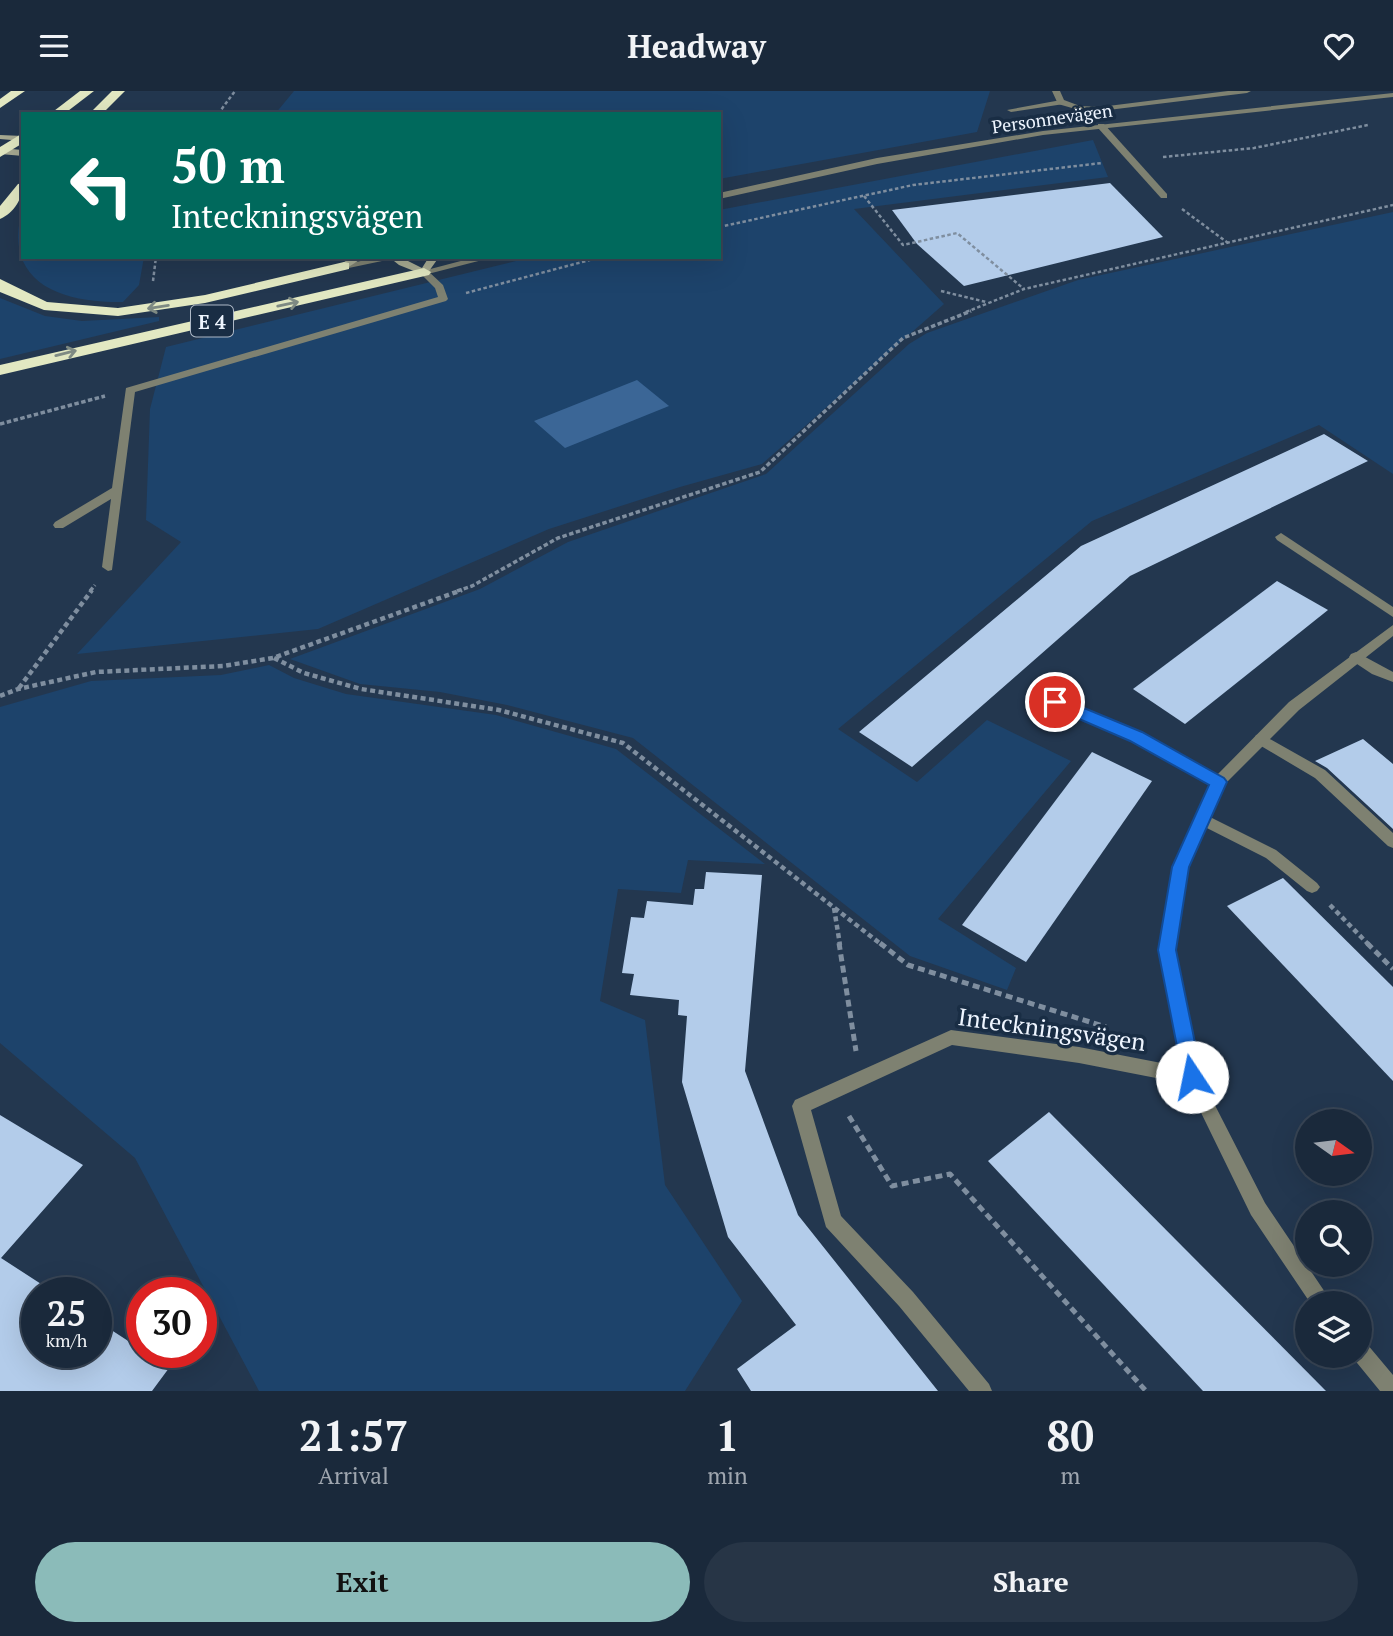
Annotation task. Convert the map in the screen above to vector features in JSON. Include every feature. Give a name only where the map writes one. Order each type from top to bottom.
[{"type":"highway","points":[[0,103],[19,91]]},
{"type":"highway","points":[[59,112],[88,91]]},
{"type":"highway","points":[[97,112],[119,91]]},
{"type":"highway","points":[[0,152],[21,139]]},
{"type":"highway","points":[[0,215],[21,189]]},
{"type":"highway","points":[[0,283],[4,288],[44,306],[118,312],[205,299],[344,266]]},
{"type":"highway","name":"E 4","points":[[0,370],[424,272]]},
{"type":"main road","points":[[0,137],[21,138]]},
{"type":"main road","points":[[0,152],[21,153]]},
{"type":"main road","points":[[344,266],[356,259]]},
{"type":"main road","points":[[399,259],[424,272],[433,259]]},
{"type":"street","name":"Personnevägen","points":[[1056,91],[1061,102],[1079,108],[1100,109],[1247,91]]},
{"type":"street","name":"Personnevägen","points":[[721,196],[877,161],[1043,133],[1393,95]]},
{"type":"street","points":[[1011,110],[1061,102]]},
{"type":"street","points":[[1101,127],[1164,196]]},
{"type":"street","points":[[344,266],[384,259]]},
{"type":"street","points":[[424,272],[480,259]]},
{"type":"street","points":[[108,567],[130,390],[443,299],[440,288],[424,272]]},
{"type":"street","points":[[59,525],[118,489]]},
{"type":"street","points":[[1281,537],[1393,613]]},
{"type":"street","points":[[1314,1291],[1258,1209],[1192,1077],[1167,950],[1181,867],[1218,782],[1294,706],[1393,629]]},
{"type":"street","points":[[1356,657],[1377,671],[1393,677]]},
{"type":"street","points":[[1055,702],[1136,737],[1218,782]]},
{"type":"street","points":[[1261,739],[1320,774],[1393,842]]},
{"type":"street","points":[[1202,819],[1271,854],[1312,887]]},
{"type":"street","name":"Inteckningsvägen","points":[[982,1391],[906,1299],[833,1220],[800,1106],[951,1037],[1079,1055],[1192,1077]]},
{"type":"street","points":[[1372,1366],[1393,1391]]},
{"type":"path","points":[[219,112],[235,91]]},
{"type":"path","points":[[721,226],[864,195],[954,180],[1254,148],[1368,125]]},
{"type":"path","points":[[864,195],[902,244],[957,233],[1024,289]]},
{"type":"path","points":[[1164,196],[1228,243]]},
{"type":"path","points":[[0,696],[18,689],[96,672],[223,666],[273,658],[472,586],[558,538],[760,472],[903,338],[987,302],[1024,289],[1393,205]]},
{"type":"path","points":[[152,292],[156,259]]},
{"type":"path","points":[[443,299],[593,259]]},
{"type":"path","points":[[941,291],[987,302]]},
{"type":"path","points":[[0,424],[130,390]]},
{"type":"path","points":[[18,689],[108,567]]},
{"type":"path","points":[[273,658],[304,673],[361,689],[499,710],[623,743],[908,965],[1118,1031]]},
{"type":"path","points":[[1312,887],[1393,969]]},
{"type":"path","points":[[834,907],[860,1080],[834,1092],[892,1186],[950,1174],[1146,1391]]},
{"type":"shaded area","points":[[294,91],[990,91],[977,132],[721,179],[721,112],[277,112]]},
{"type":"shaded area","points":[[1093,140],[1108,177],[854,209],[944,304],[762,464],[549,529],[318,629],[77,654],[181,542],[146,520],[150,409],[166,347],[524,259],[721,259],[721,210]]},
{"type":"shaded area","points":[[1393,212],[1393,474],[1319,425],[1092,521],[838,729],[917,782],[987,720],[1071,761],[938,919],[1016,968],[1007,990],[910,956],[633,738],[507,705],[440,692],[360,684],[290,659],[480,589],[568,542],[766,474],[909,344],[927,333],[1078,280]]},
{"type":"shaded area","points":[[21,217],[21,254],[18,233]]},
{"type":"shaded area","points":[[23,259],[144,259],[139,285],[123,302],[79,299],[59,293],[42,284],[29,271]]},
{"type":"shaded area","points":[[0,298],[45,316],[82,321],[159,317],[159,321],[0,359]]},
{"type":"shaded area","points":[[637,380],[669,406],[565,448],[534,421]]},
{"type":"shaded area","points":[[269,665],[294,678],[346,694],[496,715],[616,749],[765,864],[688,860],[681,893],[618,889],[600,1001],[645,1020],[665,1185],[742,1301],[685,1391],[259,1391],[217,1312],[217,1277],[198,1277],[135,1158],[0,1043],[0,707],[91,681],[221,675]]},
{"type":"building","points":[[1110,183],[1163,237],[964,286],[917,244],[892,210]]},
{"type":"building","points":[[1324,434],[1368,461],[1130,576],[912,767],[859,732],[1081,546]]},
{"type":"building","points":[[1277,581],[1328,610],[1185,724],[1133,689]]},
{"type":"building","points":[[1363,739],[1393,764],[1393,829],[1327,768],[1315,761]]},
{"type":"building","points":[[1092,752],[1152,781],[1026,962],[962,925]]},
{"type":"building","points":[[706,872],[762,875],[745,1071],[798,1215],[938,1391],[751,1391],[737,1369],[796,1325],[728,1237],[682,1082],[687,1016],[678,1015],[679,1000],[630,995],[634,974],[622,973],[631,917],[644,918],[647,901],[693,905],[695,889],[704,889]]},
{"type":"building","points":[[1283,878],[1393,987],[1393,1081],[1227,906]]},
{"type":"building","points":[[1049,1112],[1295,1360],[1295,1368],[1303,1368],[1326,1391],[1203,1391],[988,1161]]},
{"type":"building","points":[[0,1115],[83,1165],[1,1258],[30,1277],[21,1277],[21,1368],[112,1368],[112,1330],[126,1340],[126,1368],[169,1368],[152,1391],[0,1391]]},
{"type":"route","points":[[1055,702],[1136,737],[1218,782],[1181,867],[1167,950],[1192,1077]]}]
